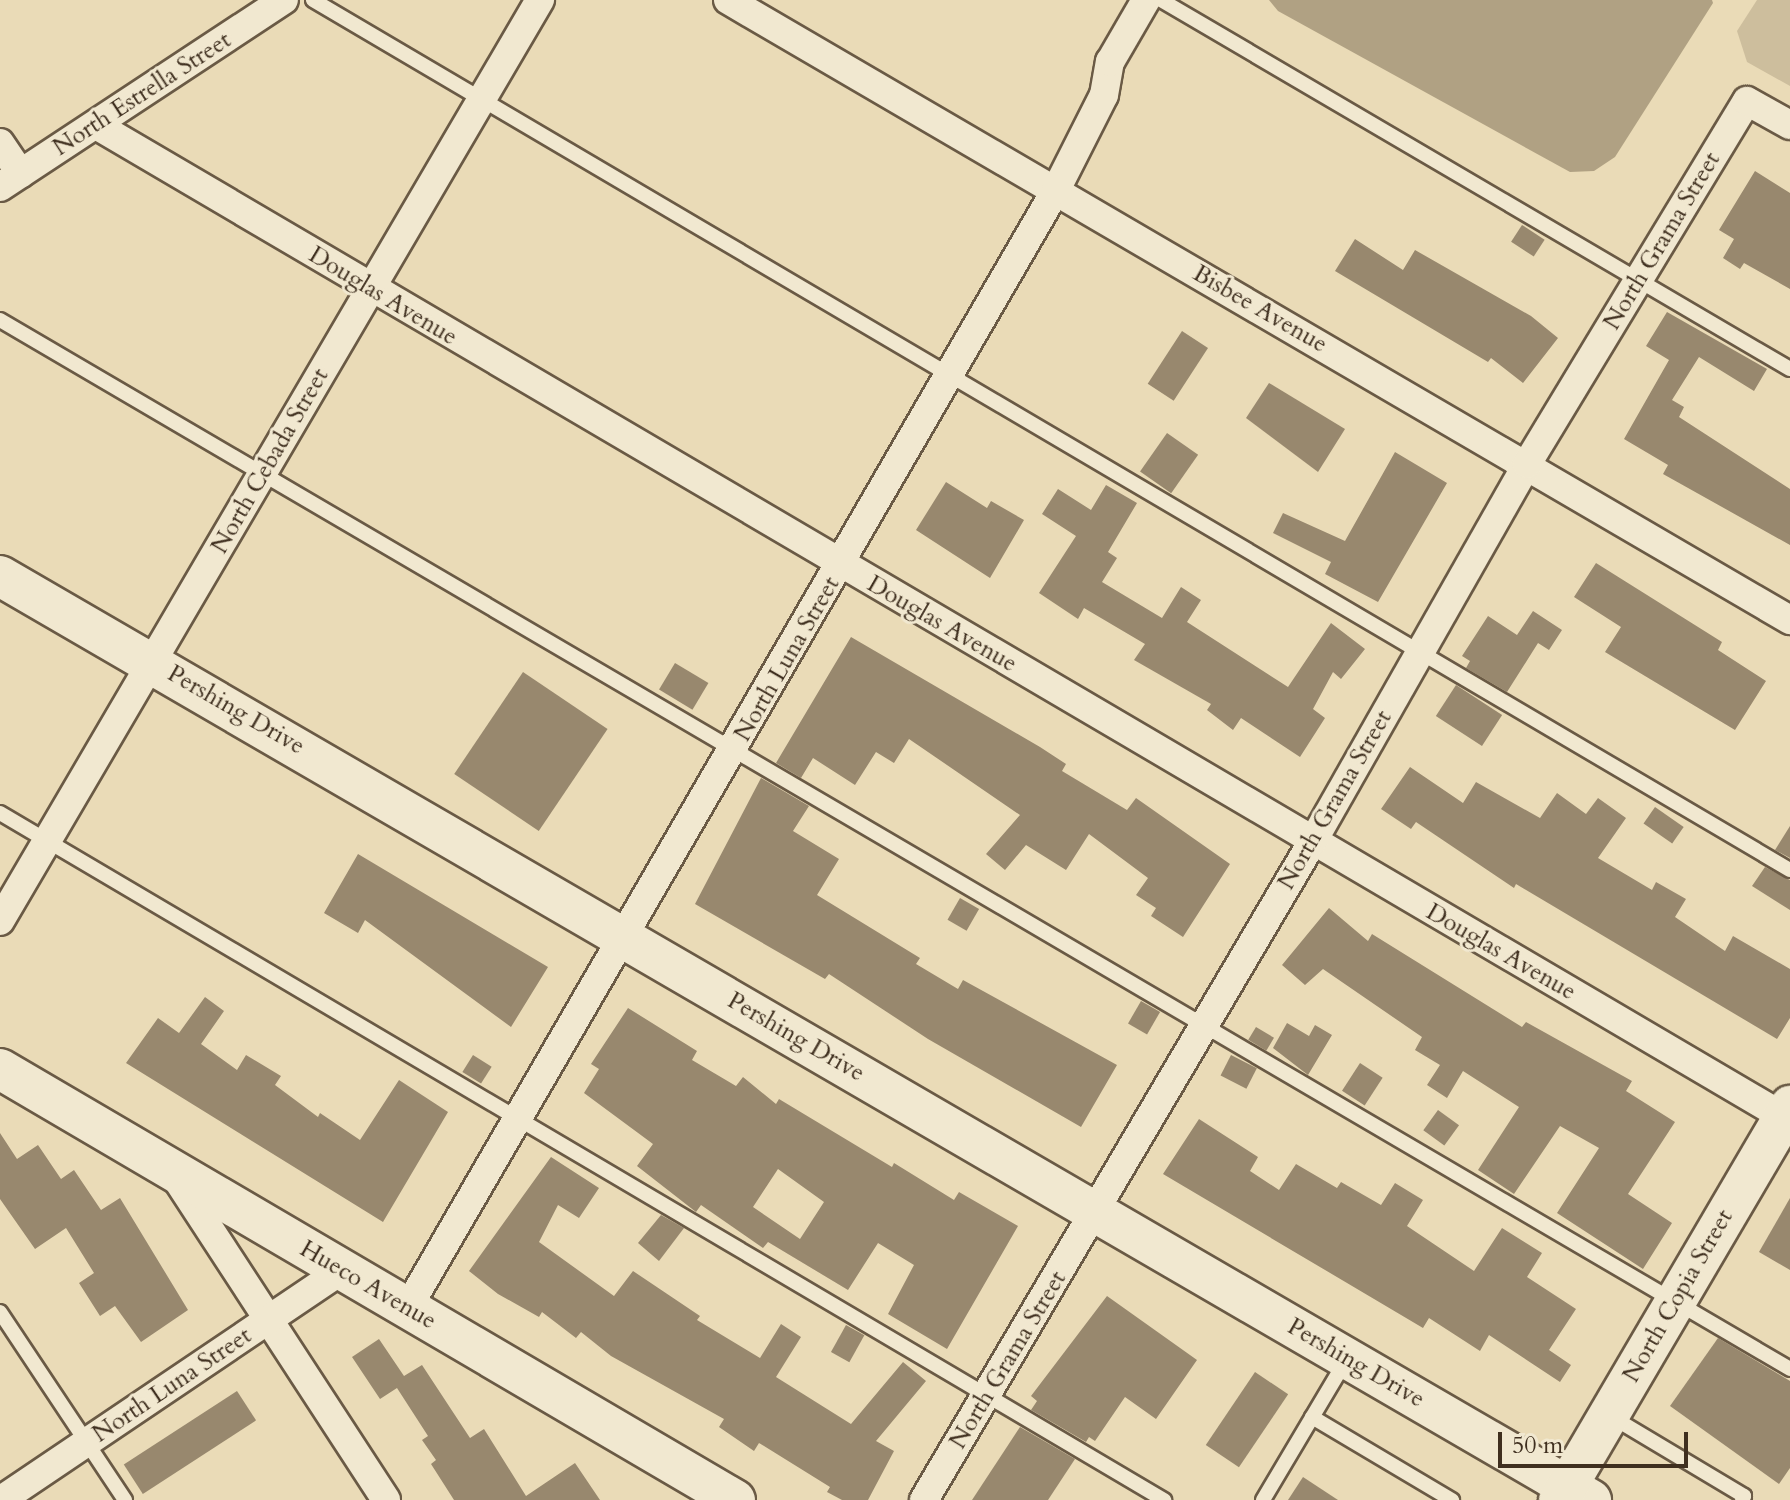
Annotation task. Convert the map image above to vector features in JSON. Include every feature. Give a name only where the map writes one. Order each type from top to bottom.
[{"type":"main road","name":"Pershing Drive","points":[[0,576],[153,661],[1347,1358],[1572,1495]]},
{"type":"main road","name":"Hueco Avenue","points":[[0,1069],[735,1500]]},
{"type":"main road","name":"North Copia Street","points":[[1572,1495],[1608,1415],[1788,1115]]},
{"type":"street","name":"North Estrella Street","points":[[10,180],[284,0]]},
{"type":"street","name":"North Cebada Street","points":[[0,921],[540,0]]},
{"type":"street","name":"Bisbee Avenue","points":[[728,0],[1790,620]]},
{"type":"street","name":"North Luna Street","points":[[407,1309],[842,565],[1056,190],[1104,95],[1110,62],[1146,0]]},
{"type":"street","name":"North Grama Street","points":[[924,1500],[1313,841],[1527,464],[1747,101],[1790,125]]},
{"type":"street","name":"Douglas Avenue","points":[[96,125],[1313,841],[1788,1115]]},
{"type":"street","points":[[0,143],[10,180]]},
{"type":"street","points":[[170,1169],[386,1500]]},
{"type":"street","name":"North Luna Street","points":[[1,1500],[342,1270]]},
{"type":"lane","points":[[313,0],[1790,870]]},
{"type":"lane","points":[[1161,0],[1790,369]]},
{"type":"lane","points":[[0,320],[264,471],[1790,1369]]},
{"type":"lane","points":[[0,813],[517,1122],[1164,1500]]},
{"type":"lane","points":[[0,1312],[125,1500]]},
{"type":"lane","points":[[1263,1500],[1347,1358]]},
{"type":"lane","points":[[1608,1415],[1744,1496],[1742,1500]]},
{"type":"lane","points":[[1312,1417],[1452,1500]]},
{"type":"shaded area","points":[[1269,0],[1712,0],[1713,3],[1615,157],[1594,171],[1570,172],[1278,11]]},
{"type":"shaded area","points":[[1757,0],[1790,0],[1790,86],[1747,62],[1737,31]]},
{"type":"building","points":[[1755,171],[1790,193],[1790,289],[1744,263],[1740,269],[1723,258],[1734,239],[1719,230]]},
{"type":"building","points":[[1522,225],[1545,240],[1534,256],[1511,242]]},
{"type":"building","points":[[1355,239],[1403,270],[1415,250],[1531,316],[1558,338],[1523,383],[1491,358],[1488,362],[1335,271]]},
{"type":"building","points":[[1667,312],[1767,369],[1754,391],[1699,357],[1672,400],[1684,407],[1679,417],[1790,489],[1790,545],[1663,474],[1668,465],[1624,439],[1669,360],[1646,346]]},
{"type":"building","points":[[1182,331],[1208,348],[1174,401],[1148,384]]},
{"type":"building","points":[[1269,383],[1345,429],[1318,472],[1246,418]]},
{"type":"building","points":[[1167,433],[1198,455],[1171,493],[1140,472]]},
{"type":"building","points":[[1395,452],[1447,483],[1378,602],[1325,574],[1331,562],[1273,533],[1283,513],[1345,541]]},
{"type":"building","points":[[946,482],[987,508],[991,501],[1024,520],[990,578],[916,530]]},
{"type":"building","points":[[1106,485],[1137,503],[1108,552],[1117,558],[1102,582],[1162,618],[1181,587],[1201,600],[1187,622],[1288,687],[1331,623],[1365,649],[1341,679],[1333,672],[1313,709],[1325,718],[1300,757],[1241,718],[1233,730],[1207,710],[1211,704],[1134,660],[1145,644],[1084,608],[1078,619],[1039,593],[1076,536],[1042,514],[1058,489],[1091,510]]},
{"type":"building","points":[[1596,563],[1722,642],[1718,650],[1766,681],[1735,730],[1605,652],[1621,627],[1574,597]]},
{"type":"building","points":[[1533,611],[1562,630],[1549,650],[1538,643],[1507,692],[1466,668],[1470,661],[1462,656],[1488,616],[1517,635]]},
{"type":"building","points":[[851,637],[1040,747],[1066,764],[1062,771],[1127,810],[1136,798],[1230,864],[1183,937],[1151,916],[1156,908],[1136,895],[1148,878],[1089,834],[1066,870],[1026,845],[1005,870],[986,854],[1020,815],[909,739],[894,763],[876,752],[855,785],[813,758],[801,778],[776,763]]},
{"type":"building","points":[[675,663],[708,683],[692,710],[659,690]]},
{"type":"building","points":[[523,672],[608,729],[539,831],[454,774]]},
{"type":"building","points":[[1456,685],[1502,715],[1482,746],[1436,716]]},
{"type":"building","points":[[1410,767],[1463,803],[1476,782],[1540,818],[1557,793],[1586,814],[1598,798],[1626,818],[1598,858],[1652,890],[1656,882],[1686,899],[1675,917],[1725,951],[1733,936],[1790,969],[1790,1018],[1777,1039],[1516,884],[1514,888],[1416,822],[1411,829],[1381,809]]},
{"type":"building","points":[[761,778],[809,806],[793,831],[839,859],[817,895],[920,958],[916,964],[958,989],[963,980],[1117,1065],[1081,1127],[928,1039],[829,974],[825,979],[695,904]]},
{"type":"building","points":[[1655,807],[1684,827],[1672,843],[1644,823]]},
{"type":"building","points":[[1790,826],[1790,858],[1775,850]]},
{"type":"building","points":[[358,854],[548,967],[511,1027],[365,920],[358,933],[324,913]]},
{"type":"building","points":[[1765,867],[1790,880],[1790,910],[1752,886]]},
{"type":"building","points":[[960,898],[979,909],[967,931],[948,920]]},
{"type":"building","points":[[1329,908],[1368,941],[1372,934],[1522,1027],[1526,1022],[1632,1081],[1626,1091],[1675,1122],[1628,1194],[1672,1223],[1643,1269],[1557,1213],[1599,1148],[1560,1126],[1514,1194],[1478,1170],[1519,1107],[1463,1071],[1447,1098],[1427,1085],[1440,1065],[1415,1050],[1422,1037],[1323,969],[1305,985],[1282,965]]},
{"type":"building","points":[[205,997],[224,1011],[201,1044],[237,1070],[246,1055],[281,1076],[275,1085],[318,1117],[320,1113],[360,1140],[399,1080],[448,1112],[383,1222],[126,1063],[158,1018],[179,1033]]},
{"type":"building","points":[[1141,1001],[1160,1012],[1147,1035],[1128,1024]]},
{"type":"building","points":[[628,1008],[697,1051],[692,1060],[736,1086],[743,1077],[776,1104],[779,1099],[892,1167],[894,1163],[954,1200],[959,1192],[1018,1226],[947,1349],[888,1314],[914,1265],[878,1243],[848,1290],[768,1242],[763,1248],[701,1205],[696,1212],[637,1166],[653,1144],[584,1093],[599,1069],[591,1064]],"holes":[[[778,1169],[824,1202],[800,1239],[753,1207]]]},
{"type":"building","points":[[1287,1023],[1309,1036],[1315,1025],[1332,1035],[1308,1075],[1273,1048]]},
{"type":"building","points":[[1256,1027],[1274,1038],[1266,1051],[1248,1040]]},
{"type":"building","points":[[473,1055],[492,1067],[481,1084],[462,1072]]},
{"type":"building","points":[[1231,1055],[1257,1068],[1246,1089],[1221,1075]]},
{"type":"building","points":[[1360,1063],[1383,1078],[1365,1105],[1342,1091]]},
{"type":"building","points":[[1438,1110],[1459,1125],[1444,1146],[1423,1130]]},
{"type":"building","points":[[1199,1119],[1258,1157],[1250,1171],[1279,1190],[1296,1164],[1337,1188],[1341,1182],[1381,1205],[1395,1183],[1423,1200],[1407,1226],[1474,1271],[1502,1228],[1542,1253],[1527,1277],[1576,1309],[1549,1350],[1571,1365],[1560,1382],[1489,1335],[1480,1351],[1429,1318],[1423,1328],[1163,1174]]},
{"type":"building","points":[[0,1133],[17,1159],[38,1145],[61,1179],[74,1170],[101,1210],[120,1198],[188,1310],[141,1342],[115,1306],[100,1316],[79,1283],[94,1273],[66,1228],[35,1249],[0,1199]]},
{"type":"building","points":[[551,1157],[599,1188],[579,1218],[558,1205],[539,1242],[614,1296],[633,1271],[700,1316],[697,1320],[760,1358],[781,1324],[801,1337],[776,1377],[851,1424],[903,1362],[926,1381],[876,1441],[894,1451],[868,1500],[842,1500],[827,1492],[830,1487],[759,1443],[754,1451],[719,1427],[724,1419],[611,1356],[581,1332],[576,1338],[542,1312],[539,1317],[498,1294],[469,1271]]},
{"type":"building","points":[[1790,1198],[1790,1270],[1759,1252]]},
{"type":"building","points":[[661,1215],[684,1228],[659,1261],[638,1243]]},
{"type":"building","points":[[1107,1296],[1197,1360],[1156,1419],[1125,1397],[1095,1441],[1089,1437],[1086,1442],[1031,1410],[1037,1401],[1031,1396]]},
{"type":"building","points":[[846,1325],[864,1335],[849,1362],[831,1352]]},
{"type":"building","points":[[1718,1338],[1790,1381],[1790,1468],[1779,1484],[1670,1406]]},
{"type":"building","points":[[379,1339],[404,1376],[422,1365],[470,1438],[484,1429],[526,1496],[575,1463],[600,1500],[454,1500],[431,1464],[436,1460],[422,1440],[428,1436],[397,1388],[380,1399],[352,1357]]},
{"type":"building","points":[[1255,1372],[1288,1394],[1239,1467],[1206,1445]]},
{"type":"building","points":[[237,1391],[256,1420],[143,1494],[124,1465]]},
{"type":"building","points":[[1020,1427],[1075,1459],[1048,1500],[972,1500]]},
{"type":"building","points":[[1303,1477],[1338,1500],[1288,1500]]}]
